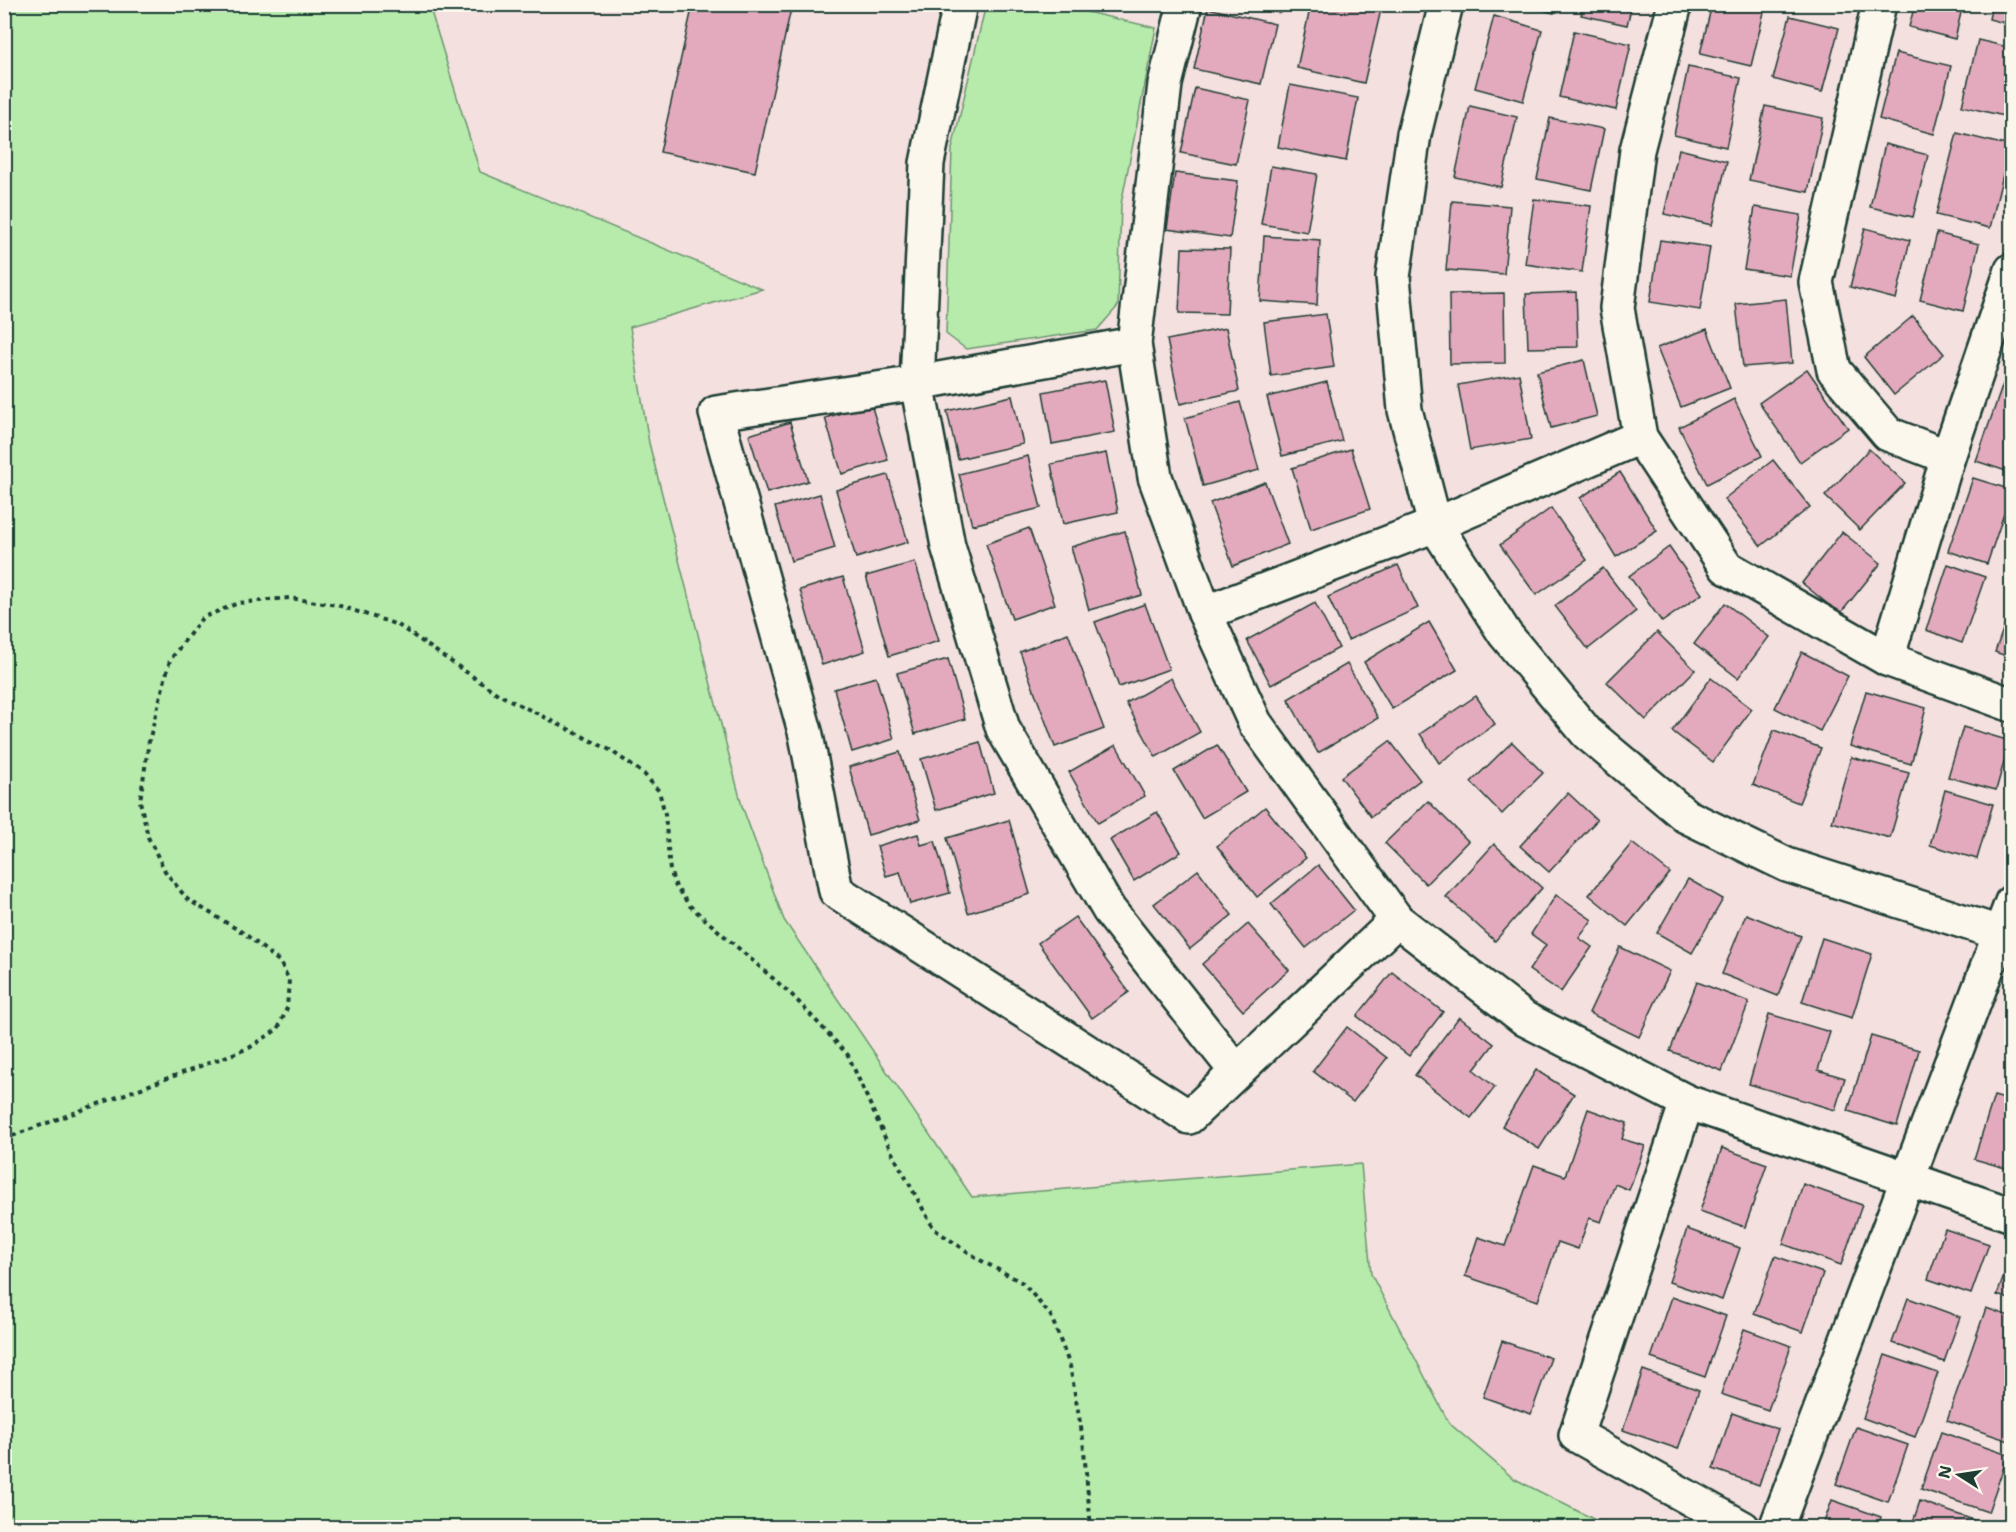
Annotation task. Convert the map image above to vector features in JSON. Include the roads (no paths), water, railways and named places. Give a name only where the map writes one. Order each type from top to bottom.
[{"type":"street","points":[[960,4],[927,164],[917,383],[948,546],[1003,729],[1109,910],[1236,1071]]},
{"type":"street","points":[[1185,4],[1165,84],[1134,344],[1155,477],[1205,613],[1255,723],[1397,920],[1525,1019],[1687,1102],[2012,1215]]},
{"type":"street","points":[[1446,4],[1414,134],[1393,277],[1405,410],[1435,525],[1505,634],[1587,734],[1686,816],[1788,865],[2006,935]]},
{"type":"street","points":[[1675,4],[1636,150],[1617,308],[1640,437],[1726,567],[1887,659],[2012,705]]},
{"type":"street","points":[[1880,4],[1816,282],[1834,370],[1888,434],[1948,457]]},
{"type":"street","points":[[1887,659],[1948,457],[2012,270]]},
{"type":"street","points":[[1134,344],[917,383],[716,413],[806,735],[836,891],[1189,1117],[1397,920]]},
{"type":"street","points":[[1205,613],[1435,525],[1640,437]]},
{"type":"street","points":[[1776,1527],[1906,1178],[2006,935],[2012,902]]},
{"type":"street","points":[[1687,1102],[1576,1435],[1743,1527]]}]
